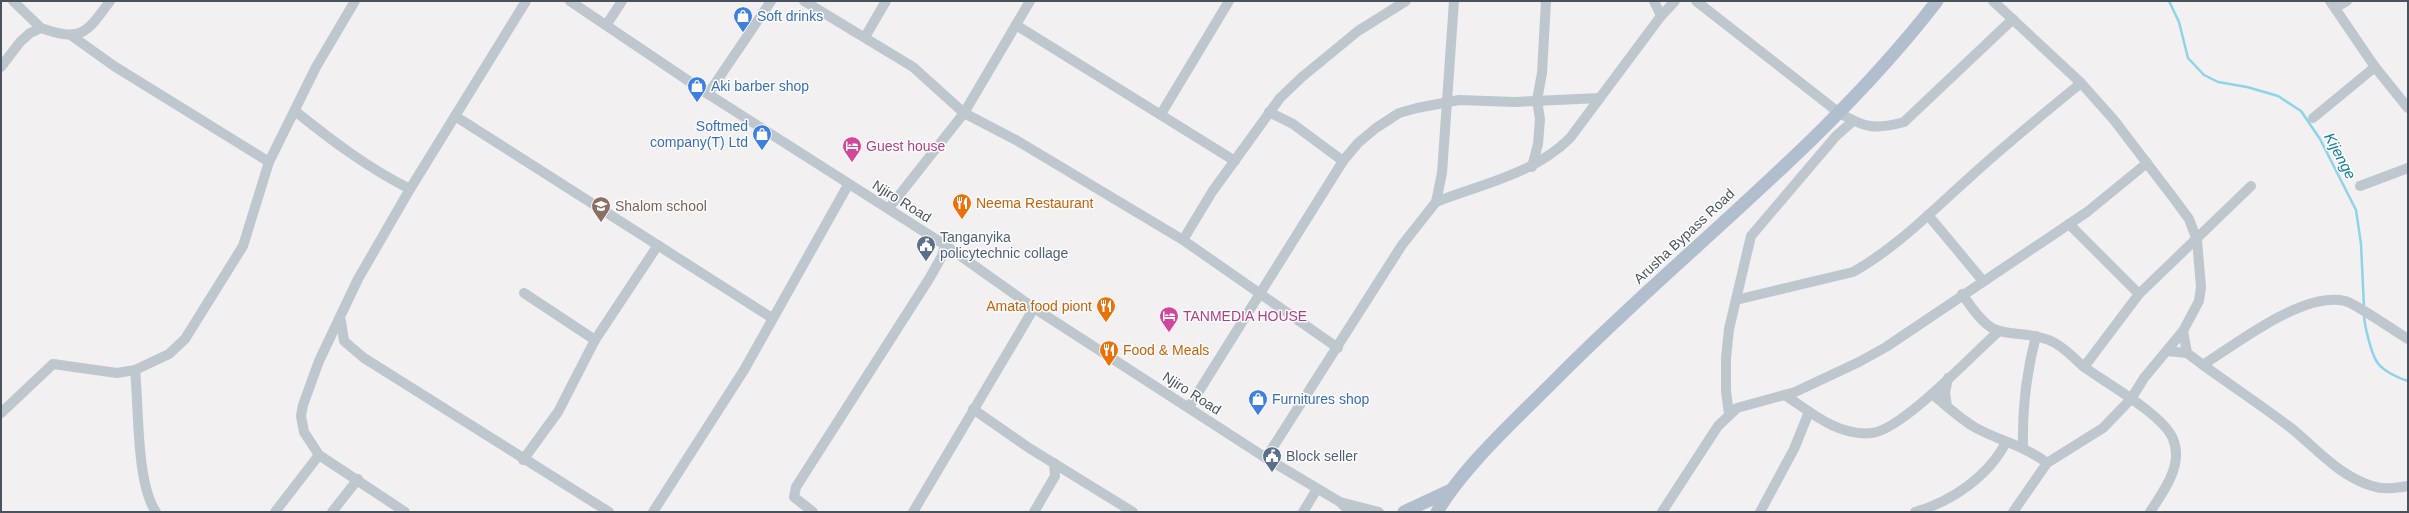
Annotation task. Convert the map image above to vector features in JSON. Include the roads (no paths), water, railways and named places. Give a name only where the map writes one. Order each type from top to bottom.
[{"type":"main road","name":"Arusha Bypass Road","points":[[1437,512],[1449,491],[1599,335],[1721,226],[1838,112],[1937,1]]},
{"type":"main road","name":"Arusha Bypass Road","points":[[1398,512],[1404,512],[1449,491]]},
{"type":"street","points":[[13,1],[41,28],[72,36],[114,66],[269,162]]},
{"type":"street","points":[[72,36],[80,33],[88,26],[110,1]]},
{"type":"street","points":[[1,413],[53,364],[117,373],[135,370],[169,354],[185,339],[221,283],[248,234],[269,162],[316,67],[355,1]]},
{"type":"street","points":[[405,512],[358,479],[319,455],[304,432],[302,416],[303,405],[319,361],[341,318],[358,279],[410,189],[526,1]]},
{"type":"street","name":"Njiro Road","points":[[570,1],[708,94],[848,184],[889,208],[945,245],[1034,308],[1266,458],[1340,502],[1379,512]]},
{"type":"street","points":[[606,24],[622,1]]},
{"type":"street","points":[[708,94],[772,1]]},
{"type":"street","points":[[804,1],[913,67],[964,112],[1016,140],[1183,240],[1338,348]]},
{"type":"street","points":[[865,37],[886,1]]},
{"type":"street","points":[[889,208],[964,112],[1030,1]]},
{"type":"street","points":[[1160,114],[1229,1]]},
{"type":"street","points":[[1183,240],[1212,192],[1280,98],[1317,64],[1358,31],[1406,1]]},
{"type":"street","points":[[1266,458],[1338,348],[1402,245],[1436,202],[1442,174],[1454,1]]},
{"type":"street","points":[[1532,167],[1538,144],[1540,119],[1537,100],[1542,73],[1546,1]]},
{"type":"street","points":[[1654,1],[1660,16]]},
{"type":"street","points":[[1436,202],[1532,167],[1545,160],[1566,142],[1660,16],[1675,1]]},
{"type":"street","points":[[1696,1],[1838,112],[1854,121],[1880,128],[1904,122],[2013,19]]},
{"type":"street","points":[[1993,1],[2081,84],[2114,120],[2189,219],[2197,240],[2201,287],[2199,301],[2183,331],[2144,378],[2131,399],[2103,428],[2047,463],[2013,512]]},
{"type":"street","points":[[2347,1],[2332,5],[2375,67],[2408,108]]},
{"type":"street","points":[[1016,25],[1234,161]]},
{"type":"street","points":[[1,67],[20,42],[30,33],[41,28]]},
{"type":"street","points":[[2313,118],[2375,67]]},
{"type":"street","points":[[1736,300],[1853,272],[1884,253],[2009,142],[2081,84]]},
{"type":"street","points":[[1189,407],[1343,161],[1358,143],[1376,128],[1399,113],[1447,101],[1515,102],[1600,98]]},
{"type":"street","points":[[295,110],[349,152],[386,176],[410,189]]},
{"type":"street","points":[[1270,112],[1293,124],[1343,161]]},
{"type":"street","points":[[455,116],[772,318]]},
{"type":"street","points":[[1729,414],[1726,391],[1726,358],[1736,300],[1751,236],[1836,136],[1854,121]]},
{"type":"street","points":[[1662,512],[1718,426],[1737,408],[1749,403],[1785,395],[1859,362],[1928,320],[1962,294],[2069,224],[2147,163]]},
{"type":"street","points":[[2360,186],[2408,168]]},
{"type":"street","points":[[653,512],[744,370],[848,184]]},
{"type":"street","points":[[2084,367],[2139,294],[2197,240],[2251,186]]},
{"type":"street","points":[[1928,215],[1983,281]]},
{"type":"street","points":[[2069,224],[2139,294]]},
{"type":"street","points":[[523,460],[558,412],[595,340],[658,245]]},
{"type":"street","points":[[814,512],[794,497],[796,487],[929,278],[942,256],[945,245]]},
{"type":"street","points":[[524,293],[595,340]]},
{"type":"street","points":[[1962,294],[1987,325],[1999,331],[2036,336],[2051,341],[2069,352],[2084,367],[2131,399],[2168,430],[2173,440],[2175,449],[2172,472],[2167,486],[2150,512]]},
{"type":"street","points":[[2203,365],[2290,311],[2312,302],[2346,301],[2408,339]]},
{"type":"street","points":[[913,512],[973,408],[1034,308]]},
{"type":"street","points":[[341,318],[341,337],[364,358],[523,460],[609,512]]},
{"type":"street","points":[[1785,395],[1809,412],[1835,427],[1872,433],[1891,427],[1932,394],[1999,331]]},
{"type":"street","points":[[2183,331],[2188,353]]},
{"type":"street","points":[[2397,333],[2408,332]]},
{"type":"street","points":[[2023,447],[2022,412],[2026,374],[2036,336]]},
{"type":"street","points":[[2167,351],[2188,353],[2292,429],[2329,463],[2351,477],[2373,486],[2393,489],[2408,486]]},
{"type":"street","points":[[135,370],[144,481],[156,512]]},
{"type":"street","points":[[1947,406],[1946,393],[1948,378]]},
{"type":"street","points":[[1932,394],[1974,427],[2006,442],[2023,447],[2047,463]]},
{"type":"street","points":[[973,408],[1054,463],[1133,512]]},
{"type":"street","points":[[1760,512],[1794,449],[1809,412]]},
{"type":"street","points":[[1915,512],[1945,501],[1965,487],[1993,463],[2006,442]]},
{"type":"street","points":[[275,512],[319,455]]},
{"type":"street","points":[[1034,512],[1056,476],[1054,463]]},
{"type":"street","points":[[332,512],[358,479]]},
{"type":"street","points":[[1304,512],[1317,489]]},
{"type":"street","name":"Njiro Road","points":[[1340,502],[1350,512]]},
{"type":"waterway","name":"Kijenge","points":[[2169,1],[2179,22],[2188,58],[2204,75],[2218,82],[2247,87],[2278,96],[2301,111],[2320,139],[2356,210],[2361,244],[2364,307]]},
{"type":"waterway","name":"Kijenge","points":[[2364,314],[2368,338],[2377,362],[2391,374],[2408,381]]},
{"type":"place","name":"Soft drinks","points":[[743,33]]},
{"type":"place","name":"Aki barber shop","points":[[697,103]]},
{"type":"place","name":"Softmed company(T) Ltd","points":[[762,151]]},
{"type":"place","name":"Guest house","points":[[852,163]]},
{"type":"place","name":"Neema Restaurant","points":[[962,220]]},
{"type":"place","name":"Shalom school","points":[[601,223]]},
{"type":"place","name":"Tanganyika policytechnic collage","points":[[926,262]]},
{"type":"place","name":"Amata food piont","points":[[1106,323]]},
{"type":"place","name":"TANMEDIA HOUSE","points":[[1169,333]]},
{"type":"place","name":"Food & Meals","points":[[1109,367]]},
{"type":"place","name":"Furnitures shop","points":[[1258,416]]},
{"type":"place","name":"Block seller","points":[[1272,473]]}]
